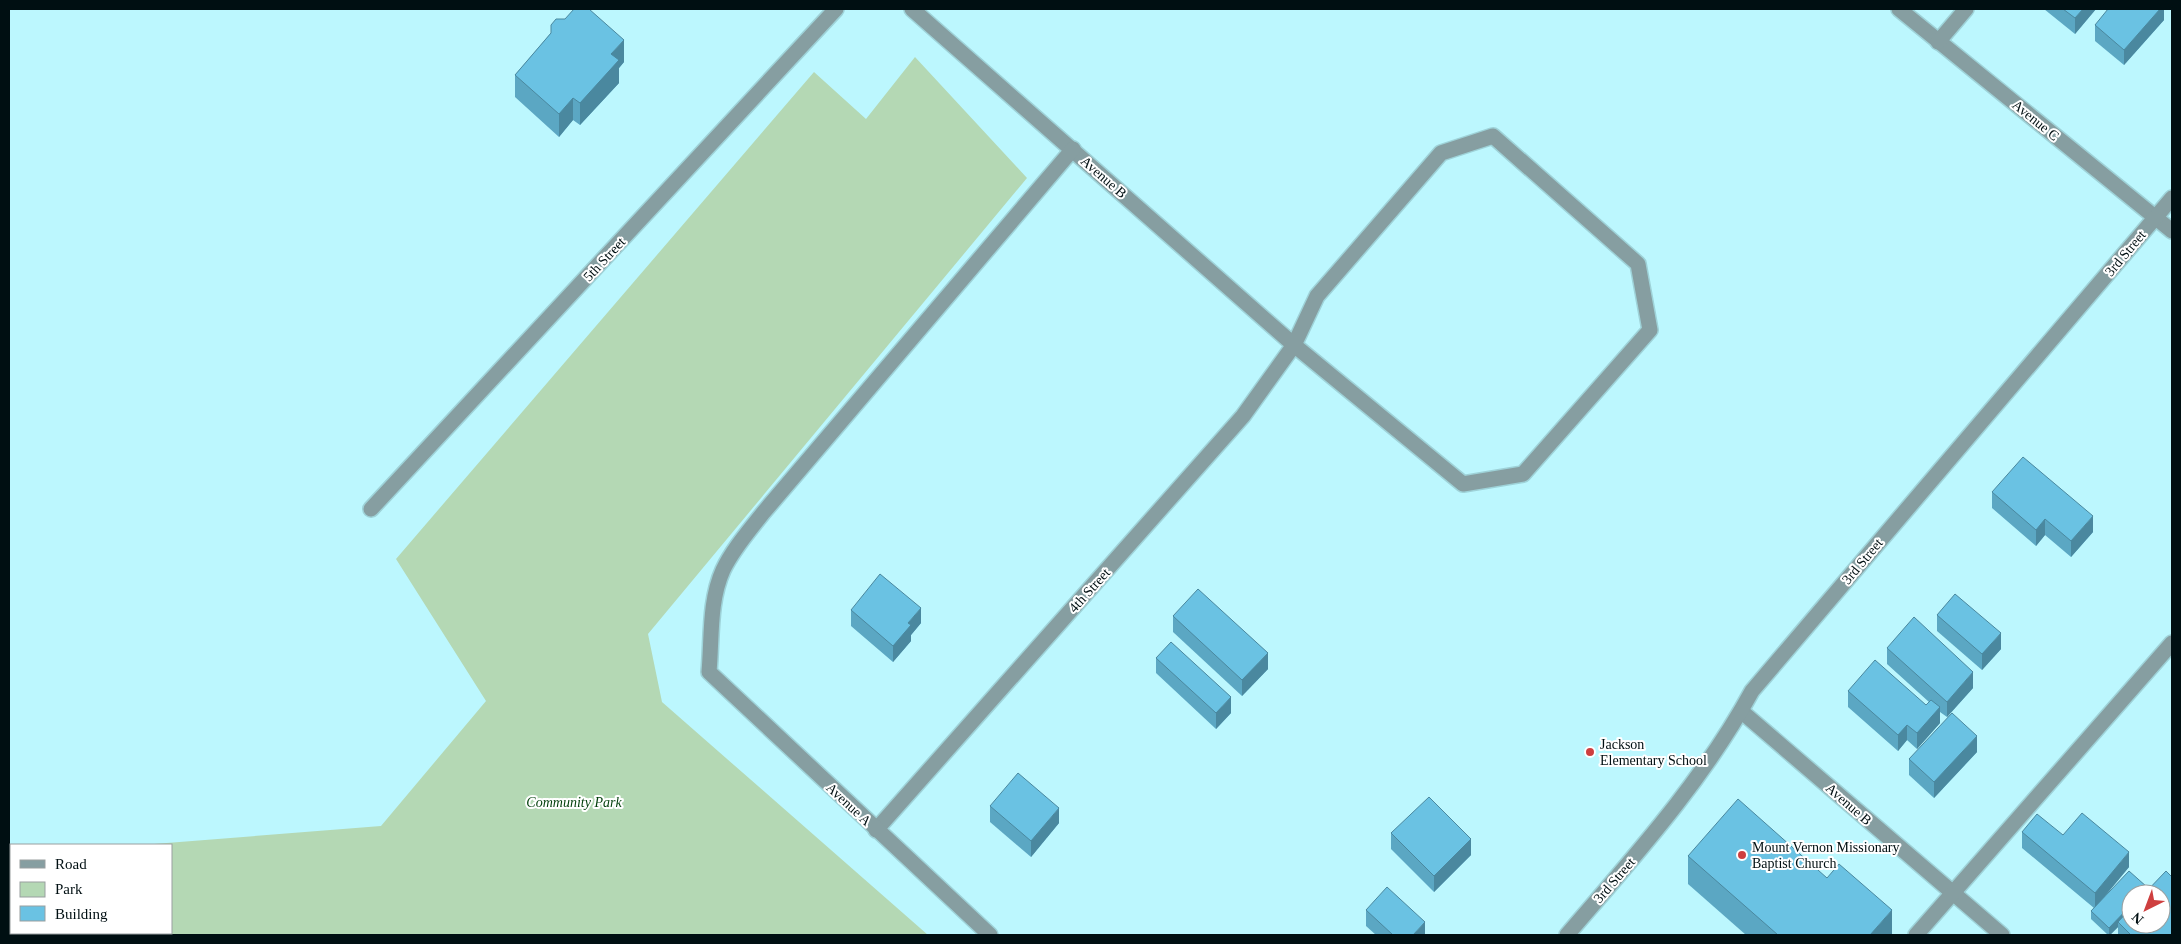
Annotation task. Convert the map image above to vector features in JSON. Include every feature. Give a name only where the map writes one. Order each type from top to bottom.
[{"type":"street","name":"5th Street","points":[[371,509],[836,9]]},
{"type":"street","name":"Avenue B","points":[[912,9],[1073,149],[1294,346],[1463,484],[1523,474],[1650,330],[1638,264],[1493,136],[1441,153],[1317,296],[1294,346]]},
{"type":"street","name":"Avenue C","points":[[1899,9],[2172,230]]},
{"type":"street","points":[[1938,42],[1966,9]]},
{"type":"street","name":"Avenue A","points":[[990,935],[709,672],[714,602],[723,570],[733,553],[763,513],[1073,149]]},
{"type":"street","name":"3rd Street","points":[[1566,935],[1659,828],[1719,747],[1752,691],[2172,198]]},
{"type":"street","name":"4th Street","points":[[876,830],[1243,416],[1294,346]]},
{"type":"street","points":[[1916,935],[2172,643]]},
{"type":"street","name":"Avenue B","points":[[1741,711],[2002,935]]},
{"type":"green space","name":"Community Park","points":[[915,57],[1027,178],[648,634],[662,702],[928,935],[79,935],[172,934],[172,844],[154,844],[381,826],[486,701],[396,559],[814,72],[866,119]]},
{"type":"building","points":[[574,9],[589,9],[624,40],[611,54],[619,60],[580,103],[573,98],[559,114],[515,75],[551,33],[551,25],[556,19],[565,19]]},
{"type":"building","points":[[2063,9],[2083,9],[2075,18]]},
{"type":"building","points":[[2108,9],[2160,9],[2124,50],[2095,25]]},
{"type":"building","points":[[2023,457],[2093,516],[2071,541],[2045,519],[2036,530],[1992,492]]},
{"type":"building","points":[[880,574],[921,608],[908,623],[911,625],[893,646],[851,610]]},
{"type":"building","points":[[1198,589],[1268,653],[1242,680],[1173,616]]},
{"type":"building","points":[[1955,594],[2001,633],[1982,654],[1937,615]]},
{"type":"building","points":[[1914,617],[1973,672],[1947,702],[1887,648]]},
{"type":"building","points":[[1171,642],[1231,697],[1216,713],[1156,658]]},
{"type":"building","points":[[1875,660],[1926,705],[1931,700],[1940,707],[1917,733],[1907,725],[1898,735],[1848,691]]},
{"type":"building","points":[[1952,713],[1977,736],[1934,782],[1909,759]]},
{"type":"building","points":[[1018,773],[1059,808],[1031,841],[990,806]]},
{"type":"building","points":[[1429,797],[1471,839],[1434,876],[1391,833]]},
{"type":"building","name":"Mount Vernon Missionary Baptist Church","points":[[1738,799],[1827,878],[1839,864],[1892,910],[1870,935],[1778,935],[1688,856]]},
{"type":"building","points":[[2082,813],[2129,852],[2095,893],[2022,832],[2037,814],[2063,835]]},
{"type":"building","points":[[2129,871],[2144,884],[2121,884],[2121,915],[2109,928],[2091,911]]},
{"type":"building","points":[[2166,871],[2172,877],[2172,935],[2131,935],[2171,934],[2171,884],[2154,884]]},
{"type":"building","points":[[1387,887],[1425,922],[1413,935],[1393,935],[1366,910]]},
{"type":"place","name":"Jackson Elementary School","points":[[1590,752]]},
{"type":"place","name":"Mount Vernon Missionary Baptist Church","points":[[1742,855]]}]
